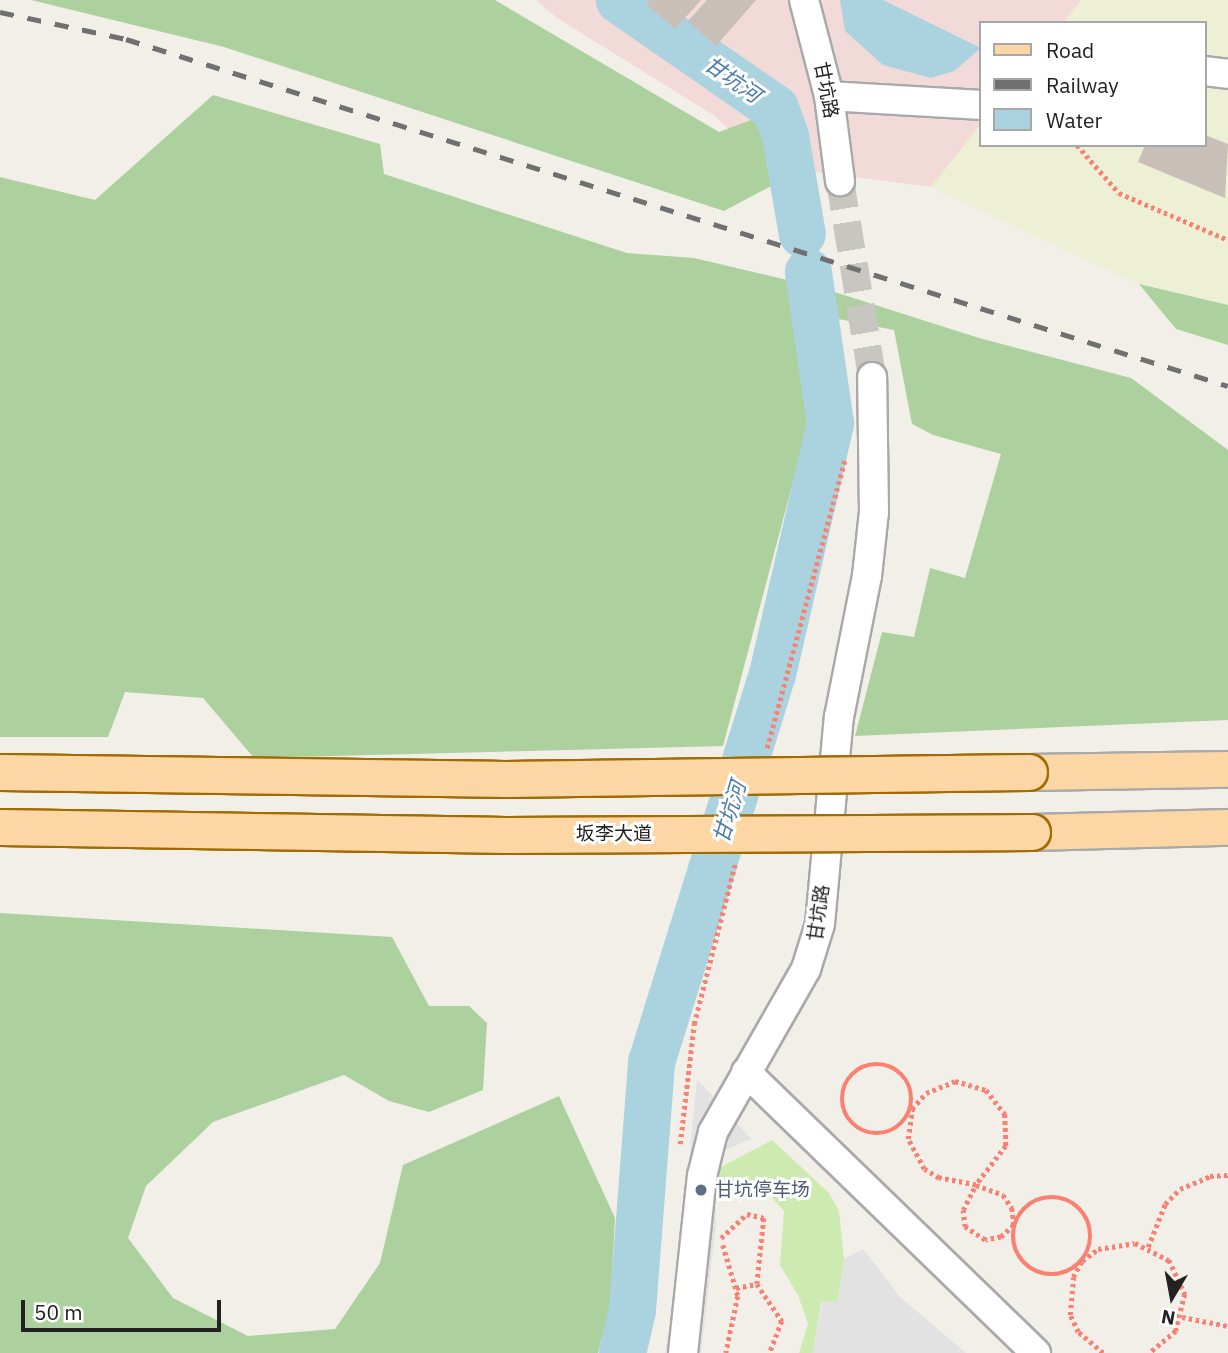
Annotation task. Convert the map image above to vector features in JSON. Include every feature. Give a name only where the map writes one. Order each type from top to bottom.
[{"type":"main road","points":[[0,772],[505,779],[1228,769]]},
{"type":"main road","name":"坂李大道","points":[[0,827],[506,835],[1032,832],[1228,827]]},
{"type":"street","name":"甘坑路","points":[[804,0],[830,96],[840,181]]},
{"type":"street","points":[[1207,71],[1228,74]]},
{"type":"street","points":[[830,96],[979,104]]},
{"type":"street","name":"甘坑路","points":[[683,1353],[706,1154],[746,1072],[806,969],[820,924],[839,718],[867,576],[874,512],[872,377]]},
{"type":"street","points":[[746,1072],[1037,1353]]},
{"type":"path","points":[[1079,147],[1119,193],[1228,240]]},
{"type":"path","points":[[1103,1353],[1078,1332],[1070,1315],[1068,1296],[1082,1261],[1089,1250],[1090,1225],[1076,1205],[1053,1197],[1041,1199],[1029,1205],[1014,1225],[993,1240],[970,1233],[963,1210],[976,1185],[1006,1146],[1008,1130],[998,1101],[971,1083],[955,1082],[926,1093],[912,1109],[898,1128],[876,1135],[854,1126],[842,1105],[842,1094],[853,1073],[863,1067],[885,1065],[910,1086],[912,1109],[908,1139],[925,1169],[939,1178],[976,1185],[1003,1195],[1012,1208],[1014,1225],[1017,1251],[1035,1270],[1060,1274],[1082,1261],[1116,1243],[1148,1247],[1169,1260],[1179,1276],[1185,1294],[1182,1317],[1164,1345],[1150,1353]]},
{"type":"path","points":[[1148,1247],[1165,1203],[1180,1189],[1210,1176],[1228,1175]]},
{"type":"path","points":[[726,1353],[736,1288],[720,1239],[747,1214],[764,1219],[757,1284],[782,1321],[770,1353]]},
{"type":"path","points":[[736,1288],[757,1284]]},
{"type":"path","points":[[1182,1317],[1228,1326]]},
{"type":"shaded area","points":[[536,0],[1228,0],[1228,305],[1139,284],[931,187],[764,165],[715,116],[557,18]]},
{"type":"shaded area","name":"甘坑停车场","points":[[697,1079],[751,1139],[716,1154],[716,1225],[701,1353],[665,1353],[678,1278]]},
{"type":"shaded area","points":[[863,1249],[900,1297],[966,1353],[813,1353],[822,1302],[838,1301],[844,1259]]},
{"type":"green space","points":[[31,0],[495,0],[719,132],[767,114],[778,151],[775,184],[724,211],[224,47]]},
{"type":"green space","points":[[1081,0],[1228,0],[1228,345],[1176,329],[1139,284],[931,187],[979,127],[979,147],[1207,147],[1207,21],[1065,21]]},
{"type":"green space","points":[[213,95],[380,144],[384,174],[627,253],[694,258],[822,288],[979,338],[1131,378],[1228,450],[1228,720],[855,736],[882,632],[914,637],[930,568],[965,578],[1001,454],[933,435],[912,424],[894,330],[803,312],[815,399],[723,746],[254,758],[203,698],[125,692],[108,737],[0,737],[0,177],[95,200]]},
{"type":"green space","points":[[1139,284],[1228,305],[1228,345],[1176,329]]},
{"type":"green space","points":[[0,913],[392,937],[429,1006],[469,1006],[487,1023],[483,1090],[429,1112],[389,1101],[344,1075],[213,1122],[146,1186],[128,1238],[173,1298],[248,1336],[335,1329],[380,1263],[403,1165],[559,1096],[615,1218],[610,1308],[598,1353],[0,1353]]},
{"type":"green space","points":[[772,1140],[829,1193],[839,1211],[844,1259],[838,1301],[821,1303],[813,1353],[799,1353],[808,1324],[798,1295],[780,1265],[784,1211],[756,1181],[719,1196],[715,1184],[719,1168]]},
{"type":"water","points":[[840,0],[883,0],[979,47],[979,50],[954,71],[931,78],[883,65],[845,31]]},
{"type":"building","points":[[650,0],[701,0],[675,29],[646,4]]},
{"type":"building","points":[[707,0],[756,0],[716,46],[688,21]]},
{"type":"building","points":[[1207,136],[1228,144],[1225,198],[1138,162],[1144,147],[1207,147]]},
{"type":"waterway","name":"甘坑河","points":[[619,0],[775,108],[785,136],[802,234]]},
{"type":"waterway","name":"甘坑河","points":[[622,1353],[632,1310],[651,1062],[772,674],[830,423],[808,272]]},
{"type":"tunnel","points":[[840,181],[872,377]]},
{"type":"railway","points":[[0,12],[126,39],[1228,386]]},
{"type":"place","name":"甘坑停车场","points":[[701,1190]]}]
